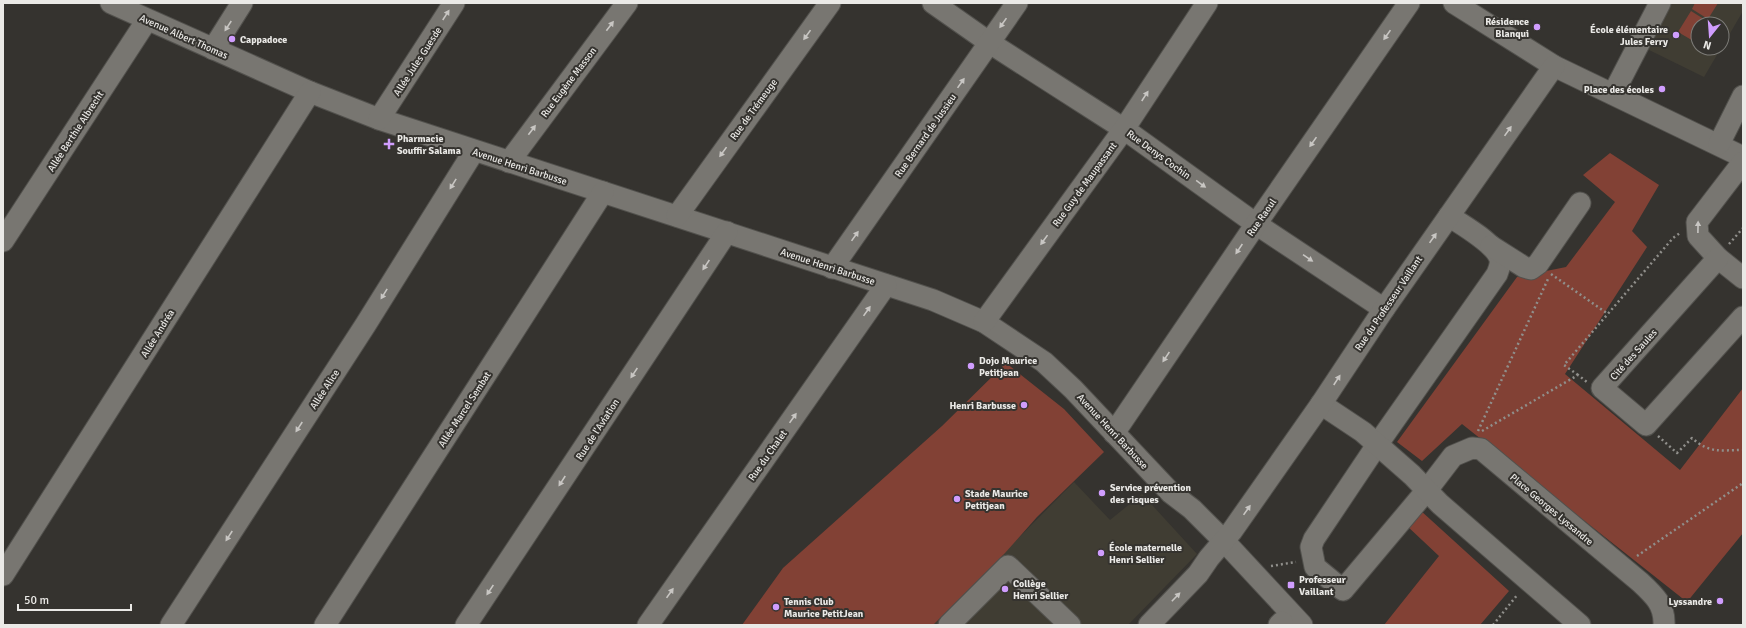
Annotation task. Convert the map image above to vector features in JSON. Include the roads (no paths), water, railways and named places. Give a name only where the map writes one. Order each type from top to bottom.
[{"type":"street","name":"Avenue Albert Thomas","points":[[111,3],[310,92]]},
{"type":"street","points":[[213,49],[242,3]]},
{"type":"street","name":"Allée Jules Guesde","points":[[380,118],[454,3]]},
{"type":"street","name":"Rue Eugène Masson","points":[[509,162],[627,3]]},
{"type":"street","name":"Rue de Trémeuge","points":[[677,216],[830,3]]},
{"type":"street","name":"Rue Denys Cochin","points":[[933,3],[990,43],[1124,129],[1256,224],[1384,309]]},
{"type":"street","name":"Rue Bernard de Jussieu","points":[[832,268],[1017,3]]},
{"type":"street","name":"Rue Guy de Maupassant","points":[[984,322],[1124,129],[1207,3]]},
{"type":"street","name":"Rue Raoul","points":[[1114,433],[1409,3]]},
{"type":"street","points":[[1454,3],[1554,66],[1719,144],[1743,157]]},
{"type":"street","points":[[1613,94],[1660,3]]},
{"type":"street","name":"Allée Berthie Albrecht","points":[[3,241],[147,20]]},
{"type":"street","name":"Rue du Professeur Vaillant","points":[[1149,625],[1198,574],[1219,546],[1321,404],[1384,309],[1554,66]]},
{"type":"street","name":"Avenue Henri Barbusse","points":[[310,92],[428,136],[933,300],[984,322],[1044,362],[1073,388],[1171,493],[1184,515],[1302,625]]},
{"type":"street","name":"Allée Andréa","points":[[3,575],[310,92]]},
{"type":"street","points":[[1719,144],[1743,96]]},
{"type":"street","name":"Allée Alice","points":[[171,625],[366,324],[474,151]]},
{"type":"street","points":[[1743,162],[1697,222],[1698,236],[1718,258],[1743,278]]},
{"type":"street","name":"Allée Marcel Sembat","points":[[325,625],[602,192]]},
{"type":"street","points":[[1449,216],[1524,267],[1531,269],[1544,269],[1580,203]]},
{"type":"street","name":"Rue de l'Aviation","points":[[466,625],[727,232]]},
{"type":"street","points":[[1377,445],[1497,274],[1500,267],[1500,260],[1497,252],[1491,246]]},
{"type":"street","name":"Cité des Saules","points":[[1718,258],[1602,388],[1646,426],[1743,317]]},
{"type":"street","name":"Rue du Chalet","points":[[648,625],[886,285]]},
{"type":"street","points":[[1321,404],[1363,432],[1412,475],[1440,504],[1529,581],[1569,622]]},
{"type":"street","name":"Place Georges Lyssandre","points":[[1377,445],[1314,539],[1311,547],[1314,567],[1343,590],[1427,490],[1453,456],[1472,448],[1481,449],[1655,596],[1664,611],[1664,625]]},
{"type":"street","name":"Avenue Henri Barbusse","points":[[1219,546],[1282,624]]},
{"type":"street","points":[[949,625],[1008,566],[1070,625]]},
{"type":"place","name":"Résidence Blanqui","points":[[1537,27]]},
{"type":"place","name":"École élémentaire Jules Ferry","points":[[1676,35]]},
{"type":"place","name":"Cappadoce","points":[[232,39]]},
{"type":"place","name":"Place des écoles","points":[[1662,89]]},
{"type":"place","name":"Pharmacie Souffir Salama","points":[[389,144]]},
{"type":"place","name":"Dojo Maurice Petitjean","points":[[971,366]]},
{"type":"place","name":"Henri Barbusse","points":[[1024,405]]},
{"type":"place","name":"Service prévention des risques","points":[[1102,493]]},
{"type":"place","name":"Stade Maurice Petitjean","points":[[957,499]]},
{"type":"place","name":"École maternelle Henri Sellier","points":[[1101,553]]},
{"type":"place","name":"Professeur Vaillant","points":[[1291,585]]},
{"type":"place","name":"Collège Henri Sellier","points":[[1005,589]]},
{"type":"place","name":"Lyssandre","points":[[1720,601]]},
{"type":"place","name":"Tennis Club Maurice PetitJean","points":[[776,607]]}]
